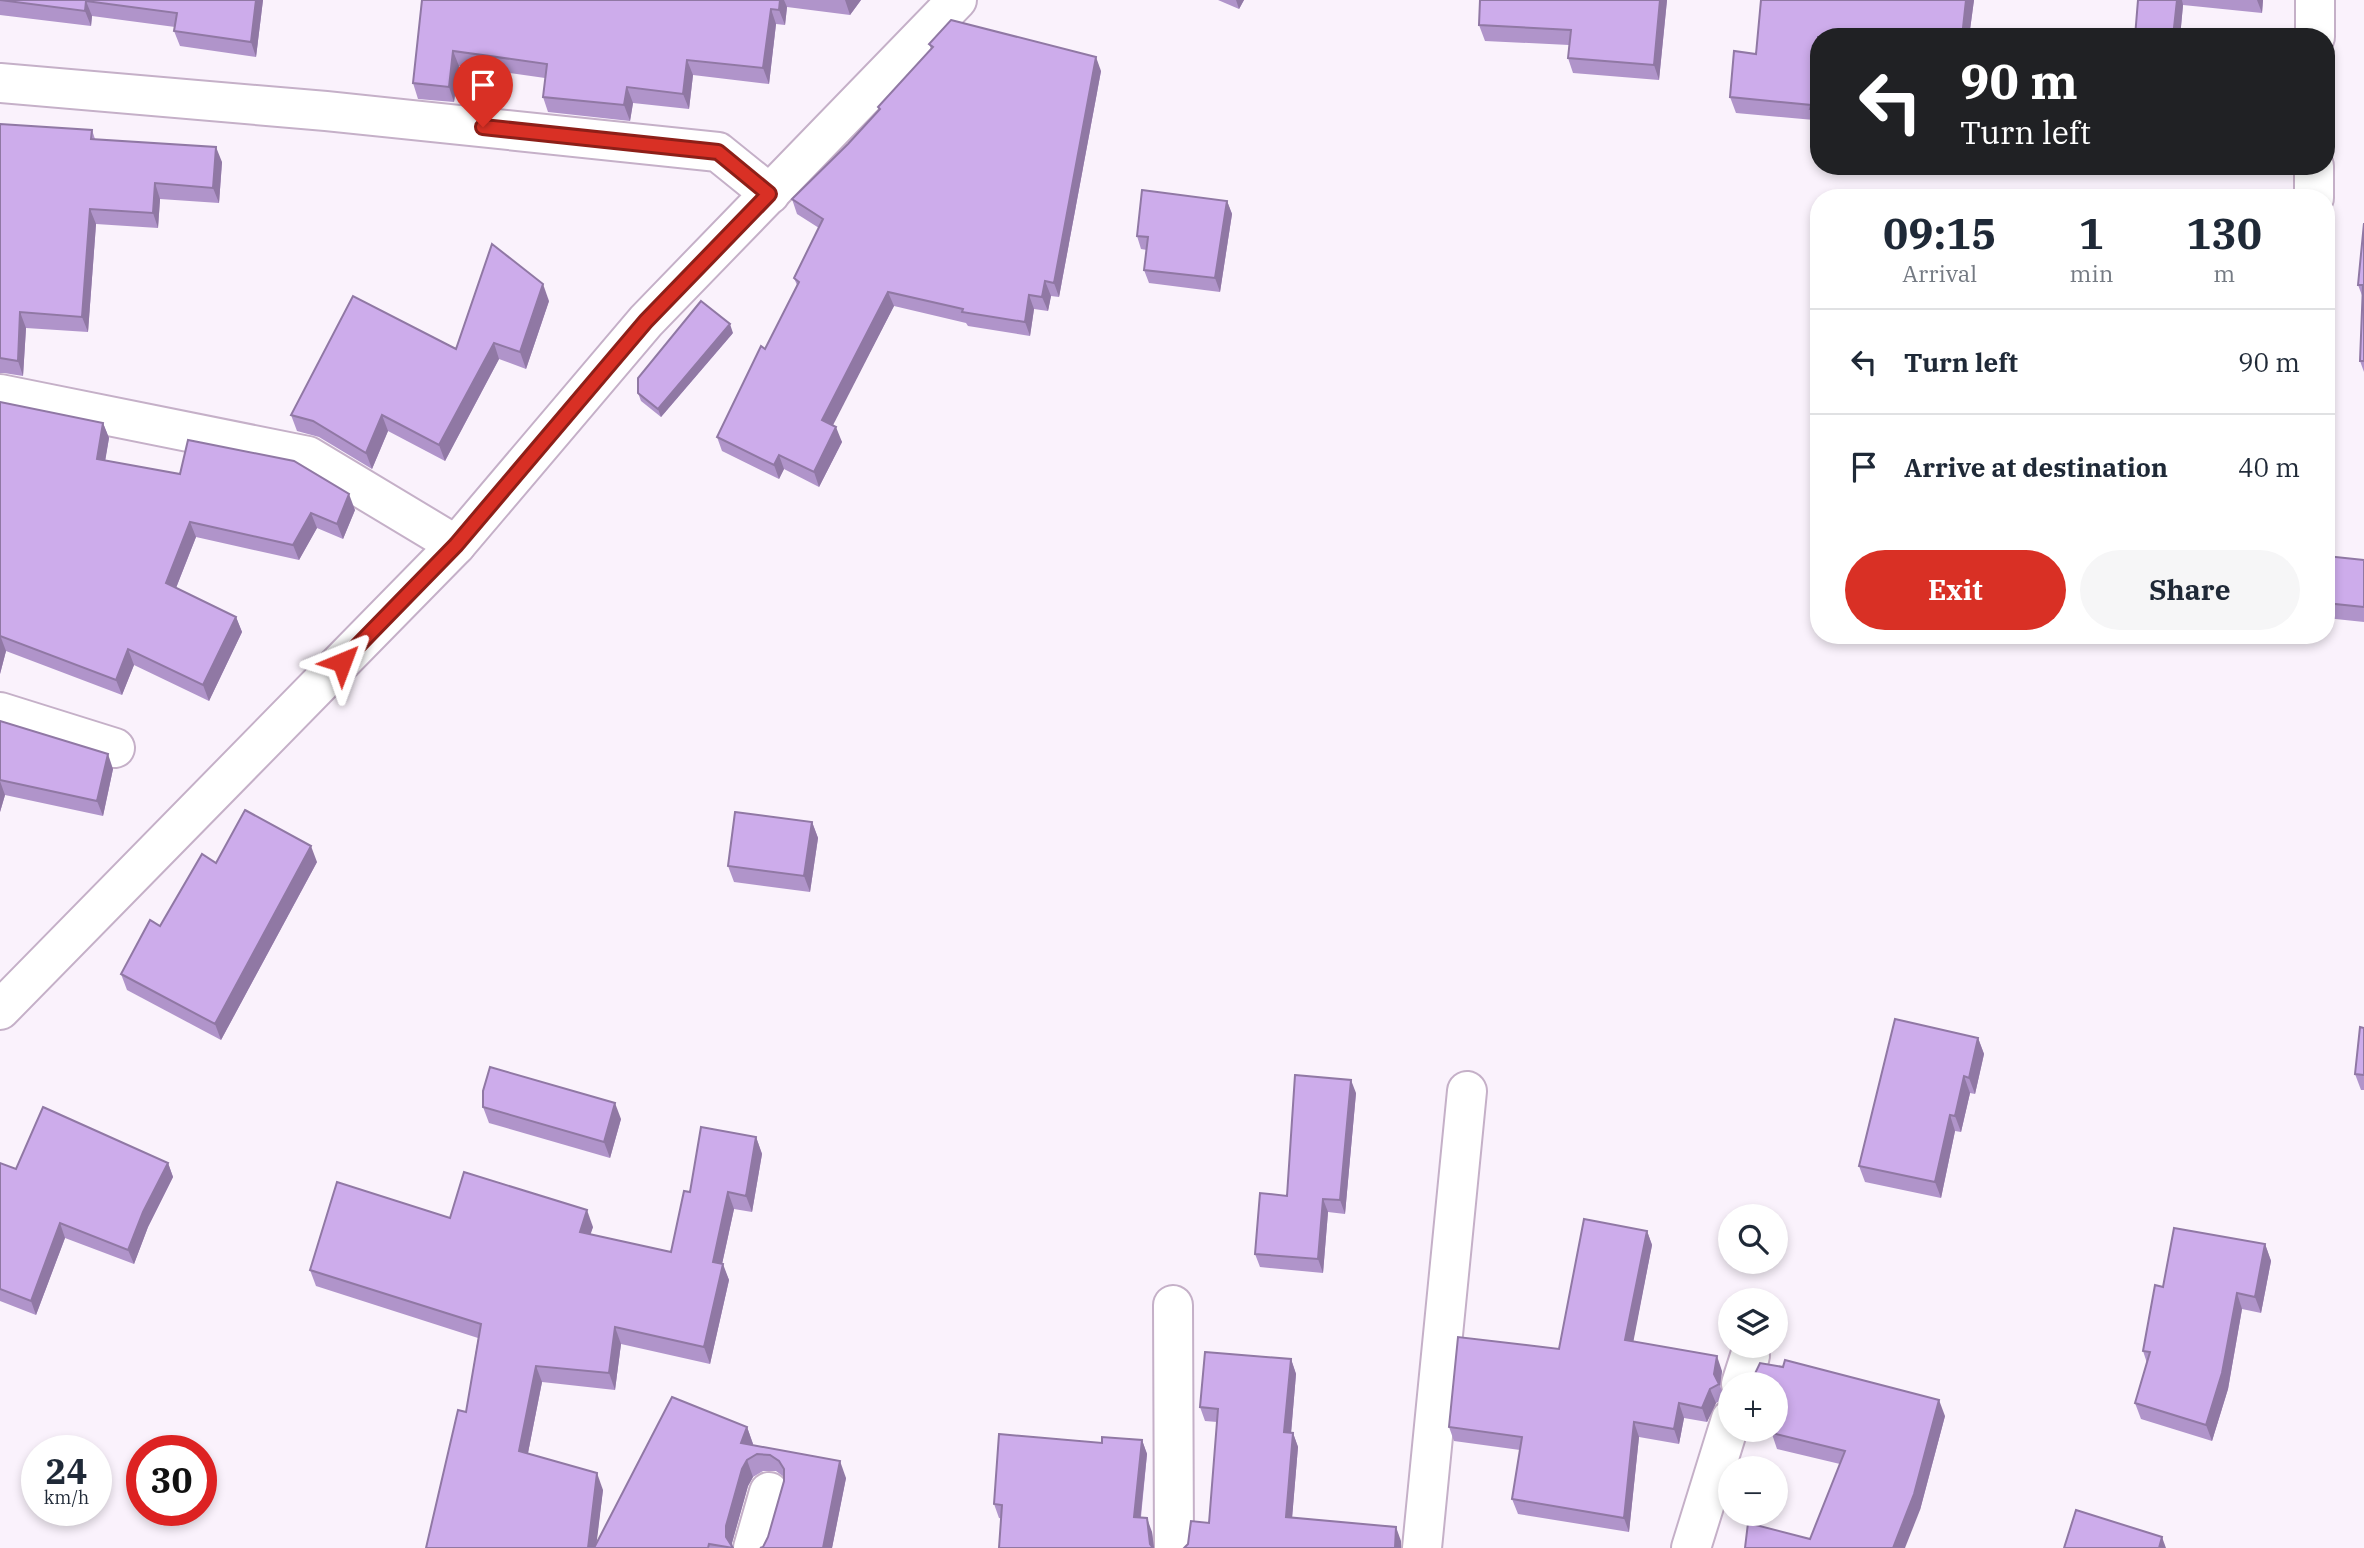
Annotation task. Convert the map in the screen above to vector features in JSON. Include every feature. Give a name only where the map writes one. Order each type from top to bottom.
[{"type":"street","points":[[0,1010],[456,545],[646,321],[957,0]]},
{"type":"street","points":[[2315,0],[2315,28]]},
{"type":"street","points":[[0,83],[326,111],[718,152],[769,194]]},
{"type":"street","points":[[0,394],[308,456],[456,545]]},
{"type":"street","points":[[0,712],[115,748]]},
{"type":"street","points":[[1422,1548],[1467,1091]]},
{"type":"street","points":[[1173,1305],[1174,1548]]},
{"type":"street","points":[[1691,1548],[1724,1442]]},
{"type":"street","points":[[753,1548],[769,1492]]},
{"type":"building","points":[[0,0],[256,0],[251,42],[174,31],[177,13],[86,1],[85,11]]},
{"type":"building","points":[[422,0],[780,0],[779,10],[771,9],[763,68],[687,60],[683,94],[627,87],[624,105],[543,97],[547,64],[453,51],[449,87],[413,83]]},
{"type":"building","points":[[1480,0],[1660,0],[1654,65],[1568,58],[1571,30],[1479,25]]},
{"type":"building","points":[[1761,0],[1966,0],[1963,28],[1810,28],[1810,105],[1730,97],[1734,51],[1756,54]]},
{"type":"building","points":[[2138,0],[2177,0],[2174,28],[2136,28]]},
{"type":"building","points":[[951,20],[1096,57],[1054,283],[1045,281],[1042,297],[1029,295],[1025,322],[962,312],[963,309],[888,292],[822,420],[836,427],[814,472],[779,455],[774,465],[717,437],[761,346],[765,349],[799,282],[794,278],[823,219],[792,199],[880,109],[878,107],[933,47],[929,44]]},
{"type":"building","points":[[0,124],[92,130],[91,139],[216,147],[213,188],[155,183],[153,213],[90,209],[82,317],[20,312],[18,361],[0,358]]},
{"type":"building","points":[[1142,190],[1227,201],[1215,278],[1144,270],[1148,237],[1137,236]]},
{"type":"building","points":[[2364,223],[2364,361],[2360,361],[2363,285],[2358,285]]},
{"type":"building","points":[[492,244],[543,284],[520,352],[494,343],[439,445],[382,415],[366,453],[313,421],[291,415],[353,296],[456,349]]},
{"type":"building","points":[[701,301],[730,324],[658,409],[638,393],[638,378]]},
{"type":"building","points":[[0,402],[103,423],[97,459],[180,474],[188,440],[294,461],[349,494],[337,524],[311,513],[293,545],[190,522],[166,583],[236,617],[203,685],[128,649],[116,680],[0,636]]},
{"type":"building","points":[[2335,557],[2364,560],[2364,607],[2335,604]]},
{"type":"building","points":[[0,721],[108,754],[97,801],[0,780]]},
{"type":"building","points":[[245,810],[311,846],[215,1024],[121,974],[150,920],[160,926],[202,854],[216,863]]},
{"type":"building","points":[[735,812],[812,822],[804,876],[728,866]]},
{"type":"building","points":[[1895,1019],[1978,1038],[1969,1078],[1964,1076],[1955,1116],[1950,1115],[1935,1182],[1859,1166]]},
{"type":"building","points":[[2360,1027],[2364,1028],[2364,1075],[2355,1074]]},
{"type":"building","points":[[490,1067],[615,1103],[604,1142],[483,1107],[483,1091]]},
{"type":"building","points":[[1295,1075],[1351,1080],[1340,1200],[1323,1199],[1318,1259],[1255,1254],[1260,1193],[1287,1196]]},
{"type":"building","points":[[43,1107],[168,1163],[143,1212],[128,1250],[60,1223],[31,1301],[0,1289],[0,1163],[16,1169]]},
{"type":"building","points":[[701,1127],[756,1137],[746,1196],[728,1192],[713,1262],[723,1264],[704,1347],[615,1327],[609,1373],[536,1366],[519,1451],[597,1473],[588,1548],[426,1548],[458,1410],[466,1412],[481,1324],[310,1270],[337,1182],[450,1218],[464,1172],[587,1210],[580,1232],[671,1252],[684,1191],[690,1192]]},
{"type":"building","points":[[1584,1219],[1647,1231],[1625,1340],[1717,1356],[1714,1374],[1718,1385],[1710,1389],[1702,1408],[1679,1403],[1674,1429],[1634,1422],[1624,1518],[1512,1499],[1522,1437],[1449,1427],[1458,1337],[1559,1349]]},
{"type":"building","points":[[2174,1228],[2265,1244],[2255,1297],[2237,1293],[2222,1373],[2206,1425],[2135,1403],[2150,1352],[2143,1351],[2155,1285],[2163,1287]]},
{"type":"building","points":[[1205,1352],[1291,1359],[1284,1432],[1293,1433],[1286,1517],[1396,1527],[1395,1548],[1184,1548],[1188,1544],[1191,1521],[1209,1523],[1218,1409],[1200,1407]]},
{"type":"building","points":[[1785,1360],[1939,1400],[1914,1494],[1893,1548],[1745,1548],[1748,1526],[1760,1526],[1810,1539],[1845,1451],[1788,1437],[1788,1372],[1756,1372],[1760,1363],[1783,1367]]},
{"type":"building","points":[[672,1397],[747,1427],[741,1443],[840,1461],[823,1548],[760,1548],[768,1537],[784,1481],[784,1469],[779,1461],[770,1455],[757,1454],[747,1460],[742,1469],[726,1526],[726,1537],[733,1548],[709,1544],[708,1548],[594,1548]]},
{"type":"building","points":[[999,1434],[1102,1443],[1102,1437],[1142,1440],[1134,1517],[1147,1518],[1150,1544],[1153,1548],[999,1548],[1002,1505],[994,1504]]},
{"type":"building","points":[[2076,1510],[2162,1537],[2159,1548],[2064,1548]]},
{"type":"route","points":[[342,662],[456,545],[646,321],[769,194],[718,152],[483,127]]}]
